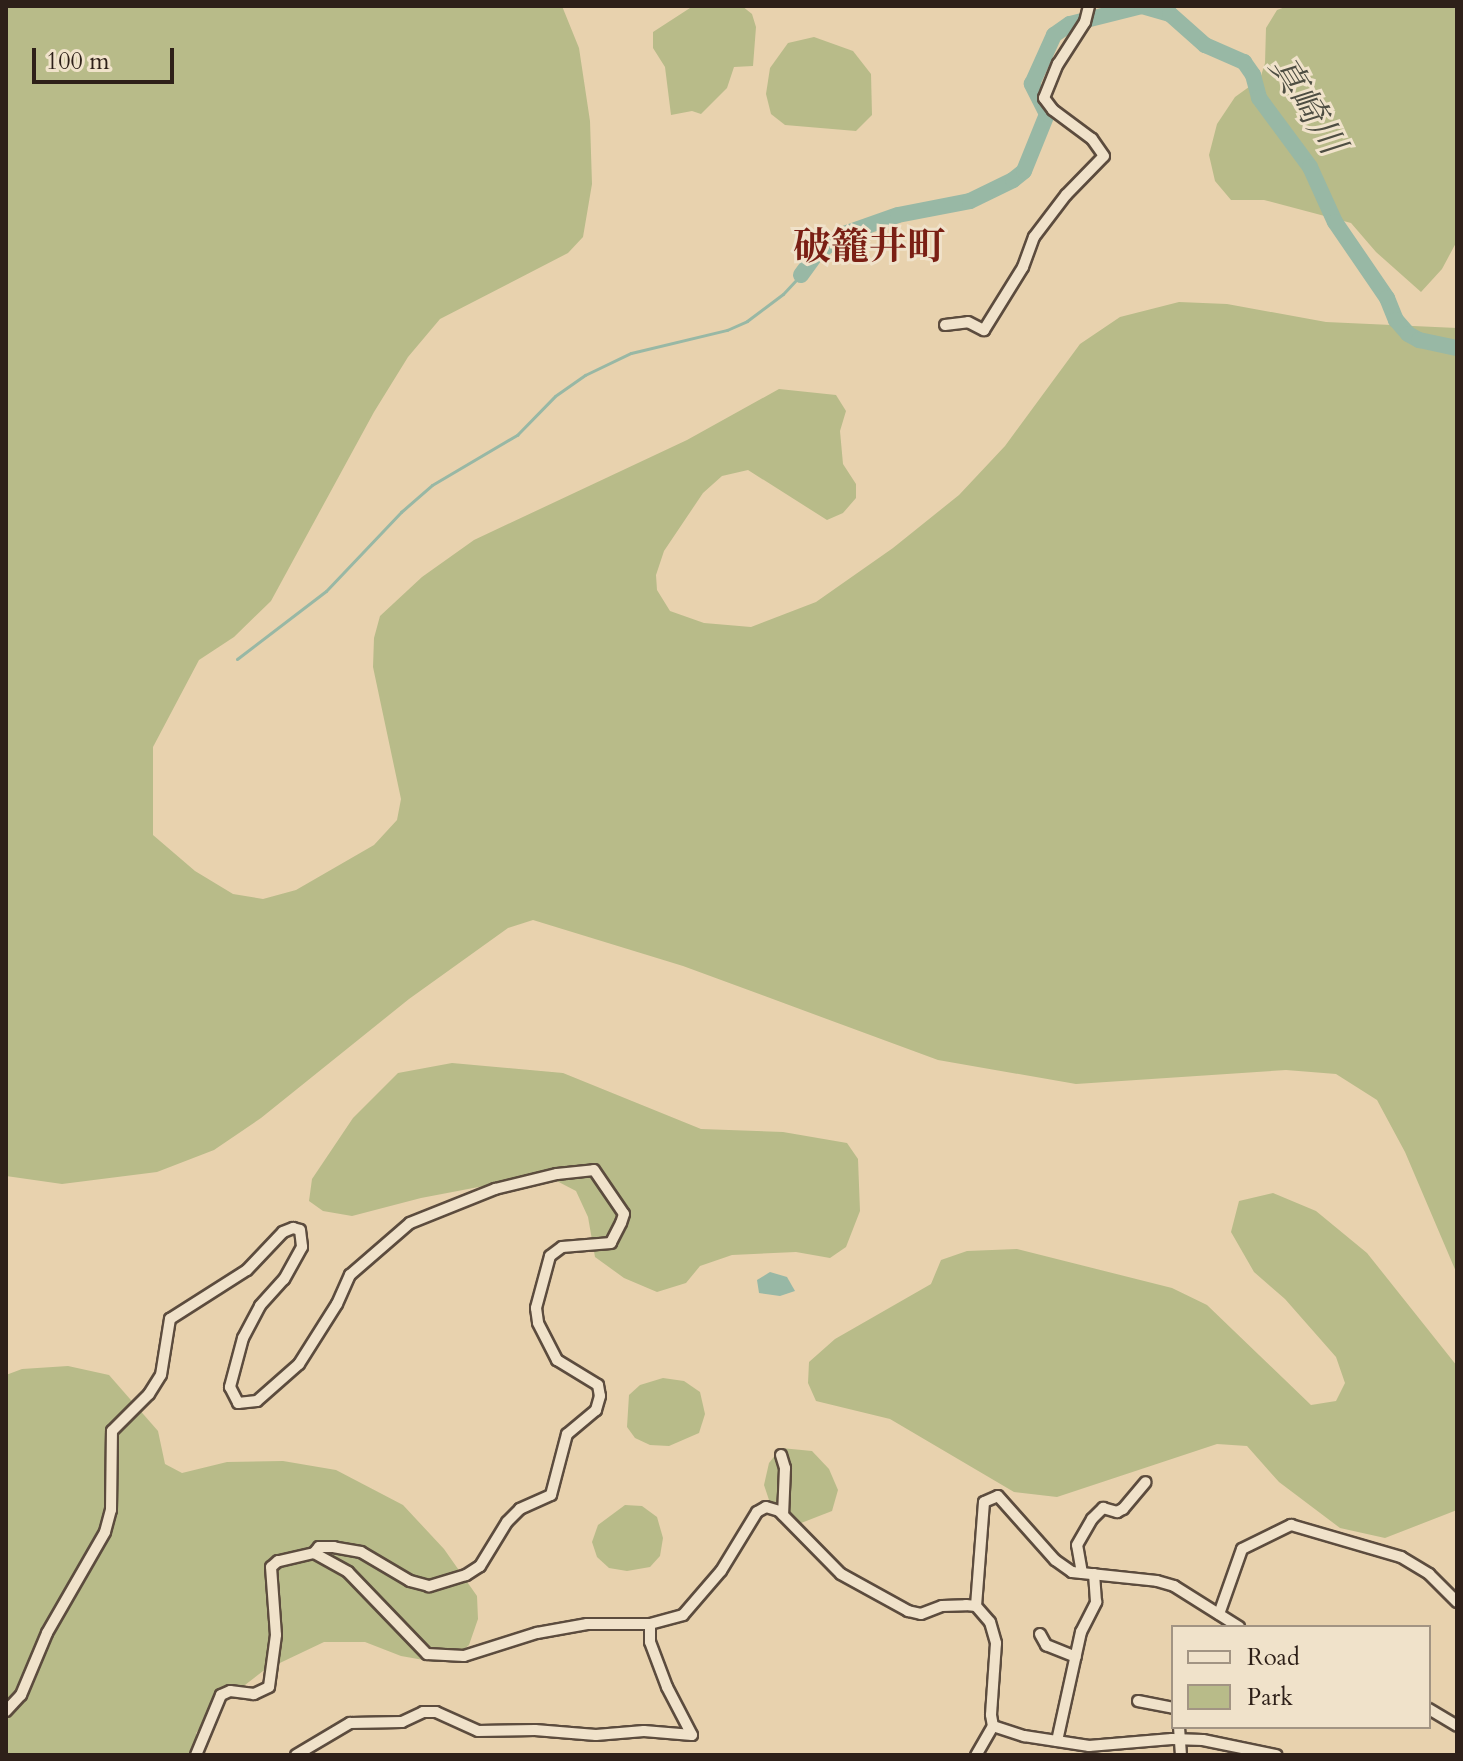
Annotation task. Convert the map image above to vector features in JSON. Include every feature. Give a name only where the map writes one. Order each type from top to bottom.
[{"type":"street","points":[[945,325],[968,322],[984,330],[1023,267],[1034,237],[1066,195],[1104,156],[1092,139],[1053,110],[1044,98],[1058,64],[1085,22],[1089,6]]},
{"type":"street","points":[[6,1711],[21,1695],[47,1633],[105,1532],[111,1510],[112,1431],[149,1394],[161,1375],[170,1319],[247,1270],[283,1232],[293,1228],[300,1230],[302,1247],[284,1279],[260,1306],[243,1338],[230,1387],[238,1403],[257,1401],[299,1364],[337,1304],[350,1275],[410,1223],[495,1189],[557,1174],[594,1170],[624,1214],[621,1223],[611,1243],[605,1246],[578,1243],[562,1247],[550,1256],[536,1308],[538,1323],[557,1360],[598,1385],[600,1396],[596,1410],[567,1434],[551,1495],[520,1509],[507,1522],[480,1566],[466,1575],[429,1586],[410,1581],[361,1552],[319,1547],[314,1553],[278,1561],[271,1567],[276,1635],[269,1687],[254,1694],[230,1691],[221,1695],[196,1755]]},
{"type":"street","points":[[781,1455],[785,1468],[783,1515]]},
{"type":"street","points":[[1057,1741],[1081,1632],[1096,1602],[1077,1545],[1092,1519],[1103,1508],[1117,1512],[1123,1509],[1146,1482]]},
{"type":"street","points":[[976,1755],[993,1726],[994,1629],[976,1606],[984,1502],[991,1497],[998,1496],[1055,1560],[1072,1572],[1157,1581],[1174,1586],[1236,1625]]},
{"type":"street","points":[[314,1553],[348,1572],[416,1646],[436,1656],[464,1656],[537,1633],[587,1624],[650,1624],[683,1615],[721,1571],[757,1512],[766,1507],[783,1515],[841,1574],[908,1611],[921,1614],[942,1606],[976,1606]]},
{"type":"street","points":[[1219,1614],[1242,1549],[1291,1525],[1401,1557],[1429,1574],[1457,1602]]},
{"type":"street","points":[[296,1755],[350,1723],[402,1722],[423,1712],[436,1712],[478,1731],[535,1730],[598,1735],[644,1731],[692,1735],[661,1672],[650,1642],[650,1624]]},
{"type":"street","points":[[1040,1634],[1046,1645],[1076,1657]]},
{"type":"street","points":[[1138,1701],[1171,1708]]},
{"type":"street","points":[[1431,1710],[1457,1726]]},
{"type":"street","points":[[993,1726],[1057,1741],[1118,1746],[1182,1739],[1253,1748],[1276,1755]]},
{"type":"street","points":[[1180,1729],[1181,1755]]},
{"type":"green space","points":[[6,6],[562,6],[579,48],[590,121],[592,184],[583,237],[568,253],[440,319],[408,357],[374,412],[271,601],[234,637],[199,660],[153,747],[153,835],[195,871],[233,894],[263,899],[296,890],[374,845],[397,820],[401,799],[373,667],[374,638],[380,616],[422,577],[474,540],[687,440],[779,389],[836,395],[846,411],[840,431],[843,464],[856,484],[856,498],[843,513],[827,520],[748,470],[722,476],[703,493],[664,551],[656,575],[657,590],[670,611],[704,623],[751,627],[816,602],[893,548],[959,495],[1005,446],[1080,344],[1120,317],[1179,302],[1227,304],[1326,322],[1457,328],[1457,1274],[1405,1152],[1377,1100],[1336,1074],[1286,1070],[1076,1084],[938,1060],[683,966],[533,920],[508,928],[409,999],[261,1118],[214,1150],[157,1172],[62,1184],[6,1176]]},
{"type":"green space","points":[[742,6],[752,14],[756,27],[753,66],[734,67],[727,88],[701,114],[692,111],[671,115],[665,67],[653,48],[653,32],[690,8]]},
{"type":"green space","points":[[1288,6],[1457,6],[1457,241],[1442,269],[1421,292],[1376,252],[1351,223],[1264,200],[1231,200],[1215,181],[1209,155],[1217,124],[1235,97],[1260,79],[1265,63],[1266,28],[1277,10]]},
{"type":"green space","points":[[814,37],[853,51],[871,74],[872,115],[856,131],[785,125],[771,114],[766,94],[770,68],[788,43]]},
{"type":"green space","points":[[452,1063],[563,1073],[701,1129],[783,1132],[847,1143],[858,1159],[860,1211],[846,1247],[830,1258],[796,1252],[732,1255],[700,1266],[686,1283],[657,1292],[624,1278],[595,1257],[588,1217],[576,1191],[551,1178],[520,1179],[421,1198],[352,1216],[323,1211],[309,1201],[312,1179],[353,1118],[398,1073]]},
{"type":"green space","points":[[1273,1193],[1316,1211],[1367,1253],[1457,1366],[1457,1510],[1385,1538],[1340,1528],[1279,1482],[1247,1446],[1217,1444],[1057,1497],[1014,1492],[890,1419],[816,1401],[808,1383],[809,1362],[835,1339],[931,1284],[941,1260],[967,1251],[1017,1249],[1172,1288],[1207,1305],[1311,1405],[1336,1401],[1345,1383],[1336,1357],[1285,1299],[1254,1272],[1231,1232],[1239,1201]]},
{"type":"green space","points":[[68,1366],[109,1375],[158,1431],[165,1464],[182,1473],[227,1462],[283,1461],[336,1470],[403,1505],[444,1549],[477,1596],[478,1619],[469,1645],[457,1655],[435,1662],[401,1656],[365,1642],[324,1642],[263,1671],[219,1705],[196,1733],[201,1755],[6,1755],[6,1375],[22,1369]]},
{"type":"green space","points":[[663,1378],[684,1381],[700,1392],[705,1414],[699,1433],[669,1446],[650,1445],[635,1438],[627,1427],[629,1395],[640,1385]]},
{"type":"green space","points":[[781,1448],[812,1451],[829,1469],[838,1490],[832,1511],[796,1525],[770,1503],[764,1485],[769,1463]]},
{"type":"green space","points":[[625,1505],[642,1506],[657,1517],[663,1538],[660,1556],[650,1567],[627,1571],[609,1568],[597,1557],[592,1542],[598,1525]]},
{"type":"shaded area","points":[[770,1272],[787,1277],[795,1291],[780,1296],[759,1293],[757,1280]]},
{"type":"waterway","name":"真崎川","points":[[801,275],[815,256],[841,235],[898,215],[970,201],[1013,180],[1024,171],[1047,114],[1032,84],[1054,35],[1070,24],[1142,6],[1170,14],[1205,45],[1244,62],[1253,75],[1259,98],[1310,167],[1335,222],[1387,298],[1396,320],[1408,334],[1419,340],[1457,348]]},
{"type":"waterway","points":[[237,659],[326,591],[401,512],[432,485],[517,435],[555,396],[585,375],[631,353],[727,330],[747,321],[783,294],[801,275]]},
{"type":"district","name":"破籠井町","points":[[869,248]]}]
